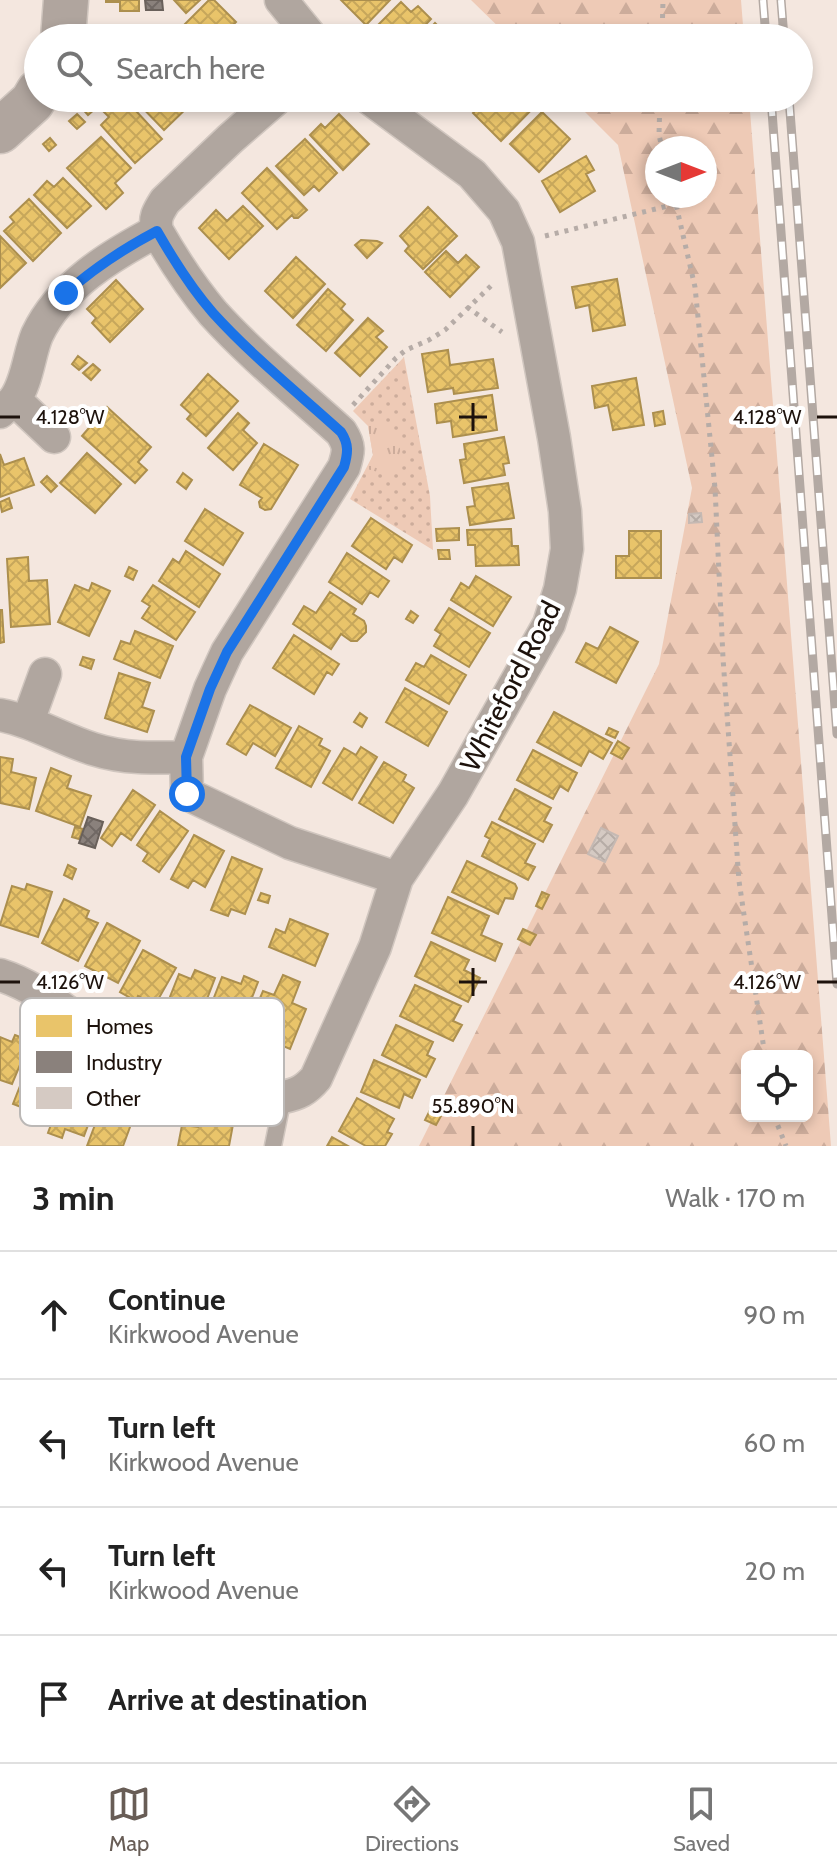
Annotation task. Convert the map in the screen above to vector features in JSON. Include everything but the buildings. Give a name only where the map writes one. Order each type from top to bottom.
[{"type":"street","points":[[64,24],[66,0]]},
{"type":"street","points":[[281,0],[301,24]]},
{"type":"street","points":[[0,131],[24,109]]},
{"type":"street","points":[[261,112],[165,201],[154,221],[171,255],[212,311],[334,426],[347,441],[348,453],[344,467],[227,652],[186,757],[187,794],[290,843],[397,878]]},
{"type":"street","name":"Whiteford Road","points":[[284,1097],[306,1090],[316,1078],[375,947],[397,878],[453,794],[549,624],[560,589],[567,549],[565,511],[554,438],[518,242],[504,211],[472,174],[388,112]]},
{"type":"street","points":[[54,437],[7,406],[25,376],[35,339],[48,314],[66,293],[124,248],[157,231]]},
{"type":"street","points":[[45,674],[14,718],[95,750],[136,758],[186,757]]},
{"type":"street","points":[[0,975],[47,998]]},
{"type":"lane","points":[[273,1146],[277,1126]]},
{"type":"path","points":[[662,24],[663,0]]},
{"type":"path","points":[[659,136],[660,112]]},
{"type":"path","points":[[334,426],[396,358],[445,330],[493,284],[518,242],[659,208]]},
{"type":"path","points":[[677,208],[695,287],[715,488],[739,881],[764,1050]]},
{"type":"path","points":[[776,1122],[786,1146]]},
{"type":"green space","points":[[471,0],[741,0],[743,24],[496,24]]},
{"type":"green space","points":[[585,112],[750,112],[831,1146],[419,1146],[659,664],[692,488],[618,145]]},
{"type":"green space","points":[[404,357],[430,496],[433,550],[350,499],[373,455],[368,426],[353,411]]},
{"type":"green space","points":[[384,419],[400,447],[399,459],[389,475],[367,469],[373,455],[368,426]]},
{"type":"railway","points":[[763,0],[765,24]]},
{"type":"railway","points":[[781,0],[783,24]]},
{"type":"railway","points":[[772,112],[837,984]]},
{"type":"railway","points":[[790,112],[837,734]]},
{"type":"route","points":[[66,293],[124,248],[157,231],[212,311],[347,441],[344,467],[260,597],[227,652],[210,689],[186,757],[187,794]]}]
